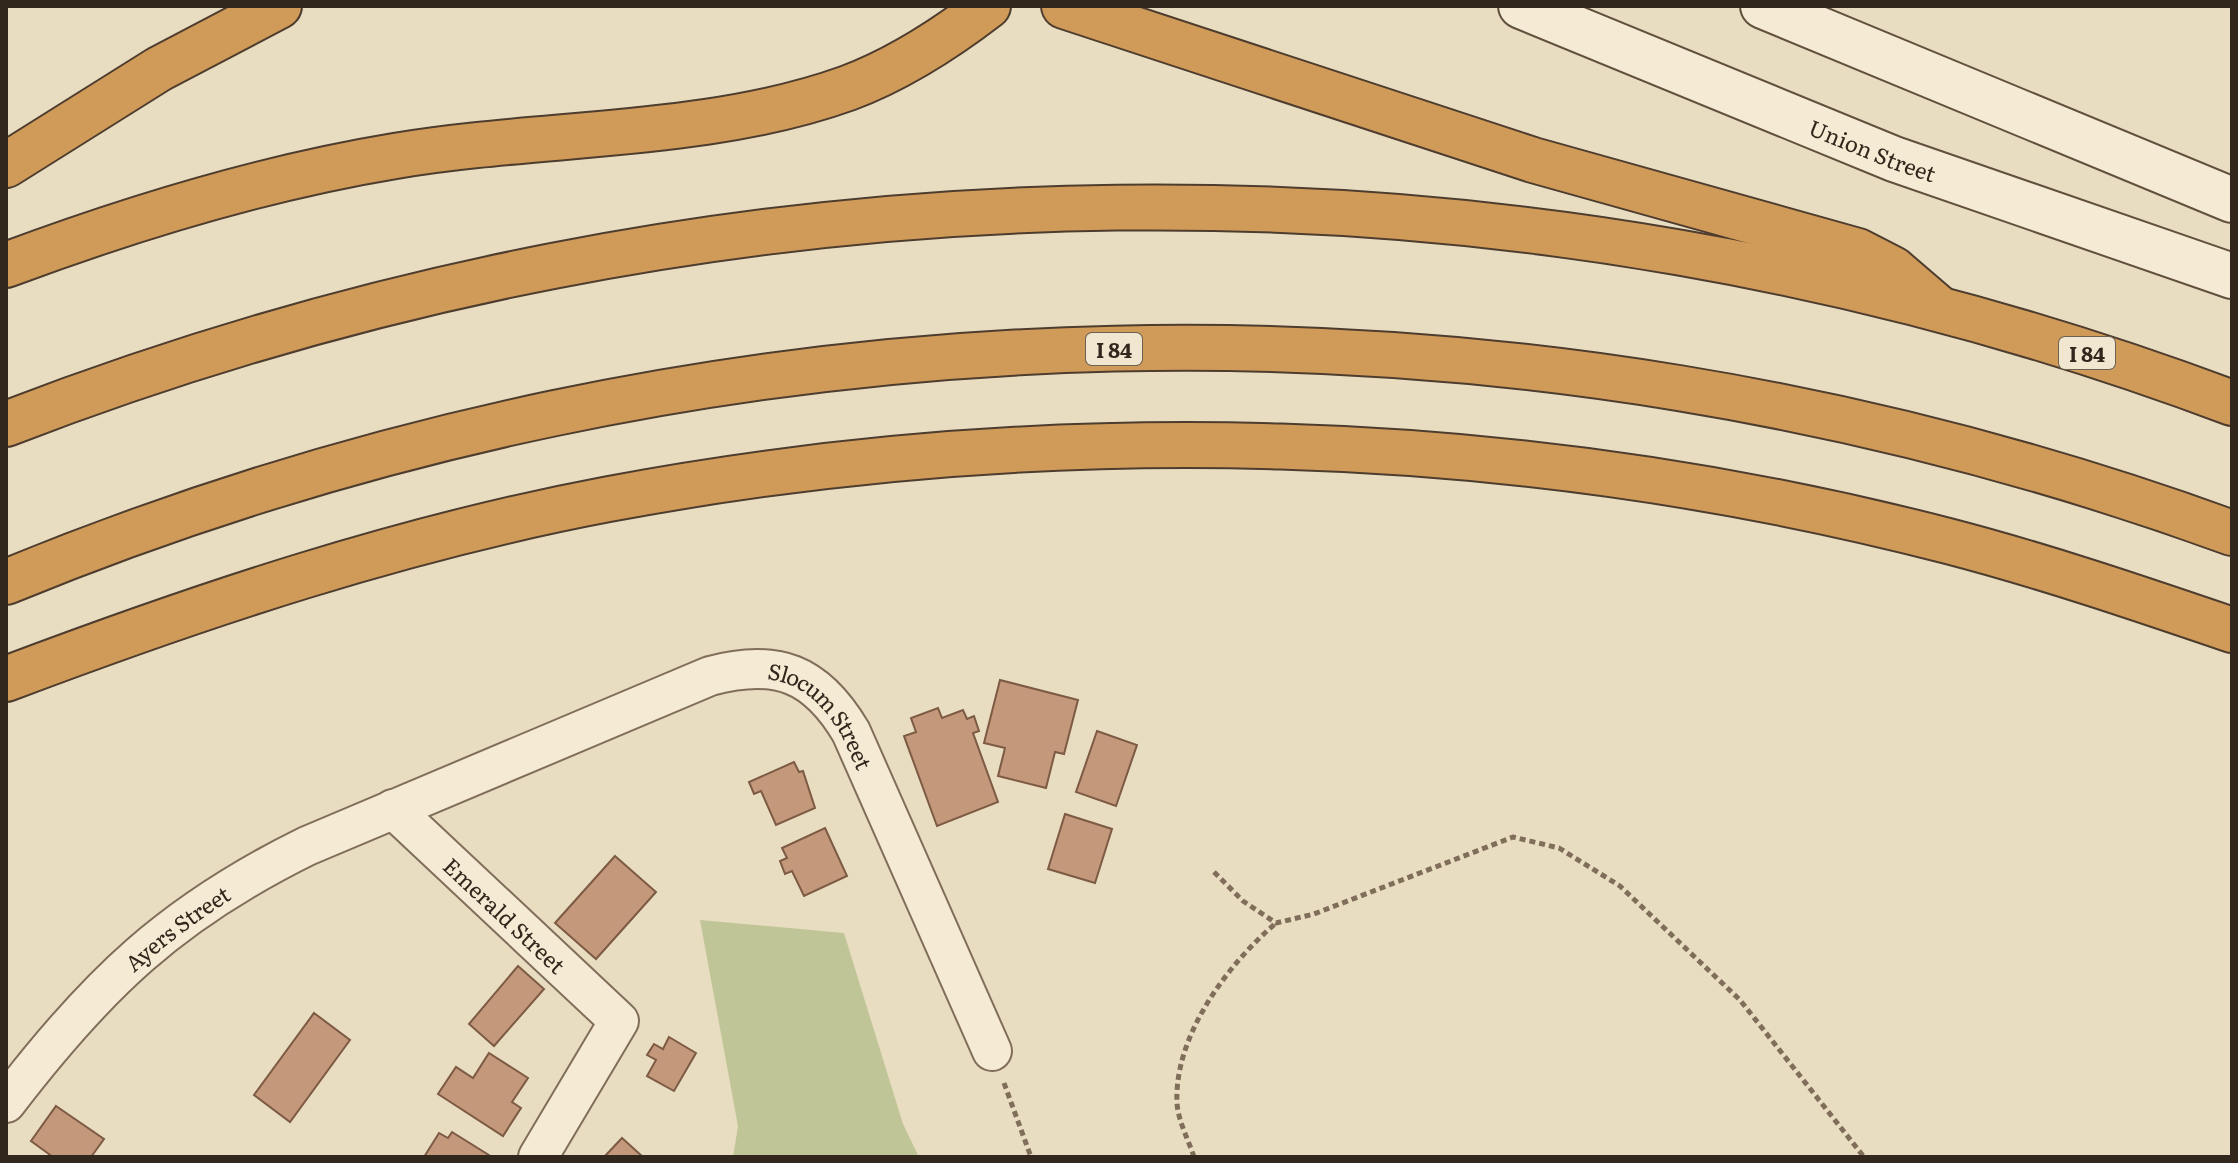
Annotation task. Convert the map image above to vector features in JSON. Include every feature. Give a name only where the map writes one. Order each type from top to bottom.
[{"type":"highway","points":[[6,165],[159,69],[279,6]]},
{"type":"highway","points":[[6,265],[189,204],[354,163],[451,148],[681,123],[794,104],[875,76],[937,43],[988,6]]},
{"type":"highway","points":[[1073,9],[1533,160],[1858,251],[1893,269],[1941,310]]},
{"type":"highway","name":"I 84","points":[[6,424],[265,334],[462,282],[611,253],[758,230],[987,210],[1207,207],[1453,223],[1684,255],[1941,310],[2061,344],[2232,403]]},
{"type":"highway","name":"I 84","points":[[6,582],[239,496],[324,469],[517,421],[629,398],[815,368],[968,353],[1089,349],[1397,354],[1624,378],[1798,411],[1989,454],[2109,490],[2232,533]]},
{"type":"highway","points":[[6,679],[173,618],[314,573],[539,514],[757,475],[1012,449],[1228,445],[1483,460],[1768,501],[2000,555],[2232,630]]},
{"type":"highway","points":[[6,708],[239,616],[314,573]]},
{"type":"main road","name":"Union Street","points":[[1521,6],[1894,159],[2232,276]]},
{"type":"main road","points":[[1763,6],[2232,200]]},
{"type":"street","name":"Slocum Street","points":[[393,809],[710,676],[745,667],[779,670],[808,681],[833,702],[851,732],[992,1051]]},
{"type":"street","name":"Emerald Street","points":[[393,809],[619,1021],[538,1157]]},
{"type":"street","name":"Ayers Street","points":[[6,1103],[67,1026],[108,983],[153,941],[198,906],[293,852],[393,809]]},
{"type":"path","points":[[1194,1157],[1177,1107],[1179,1062],[1215,993],[1250,945],[1276,923],[1314,914],[1513,837],[1559,848],[1620,886],[1729,989],[1864,1157]]},
{"type":"path","points":[[1214,872],[1243,901],[1276,923]]},
{"type":"path","points":[[992,1051],[1031,1157]]},
{"type":"green space","points":[[700,920],[844,933],[903,1124],[919,1157],[733,1157],[738,1126]]},
{"type":"building","points":[[1000,680],[1078,700],[1064,754],[1055,752],[1046,788],[998,776],[1005,748],[984,743]]},
{"type":"building","points":[[938,708],[942,718],[963,710],[967,719],[974,716],[979,731],[973,733],[998,802],[937,826],[904,736],[916,732],[911,718]]},
{"type":"building","points":[[1097,731],[1137,745],[1116,806],[1076,792]]},
{"type":"building","points":[[794,762],[799,772],[803,771],[815,808],[776,825],[761,791],[754,794],[749,782]]},
{"type":"building","points":[[1065,814],[1112,829],[1095,883],[1048,869]]},
{"type":"building","points":[[825,828],[847,876],[804,896],[792,871],[785,874],[780,861],[787,858],[782,848]]},
{"type":"building","points":[[615,856],[656,892],[596,959],[555,923]]},
{"type":"building","points":[[518,966],[544,989],[494,1046],[469,1024]]},
{"type":"building","points":[[314,1013],[350,1040],[290,1122],[254,1095]]},
{"type":"building","points":[[669,1037],[696,1053],[674,1091],[647,1076],[656,1060],[647,1055],[654,1044],[663,1049]]},
{"type":"building","points":[[489,1053],[528,1078],[512,1102],[521,1108],[503,1136],[438,1094],[456,1067],[473,1078]]},
{"type":"building","points":[[56,1106],[104,1139],[91,1157],[53,1157],[31,1141]]},
{"type":"building","points":[[452,1132],[492,1157],[424,1157],[439,1133],[448,1138]]},
{"type":"building","points":[[622,1138],[643,1157],[604,1157]]}]
